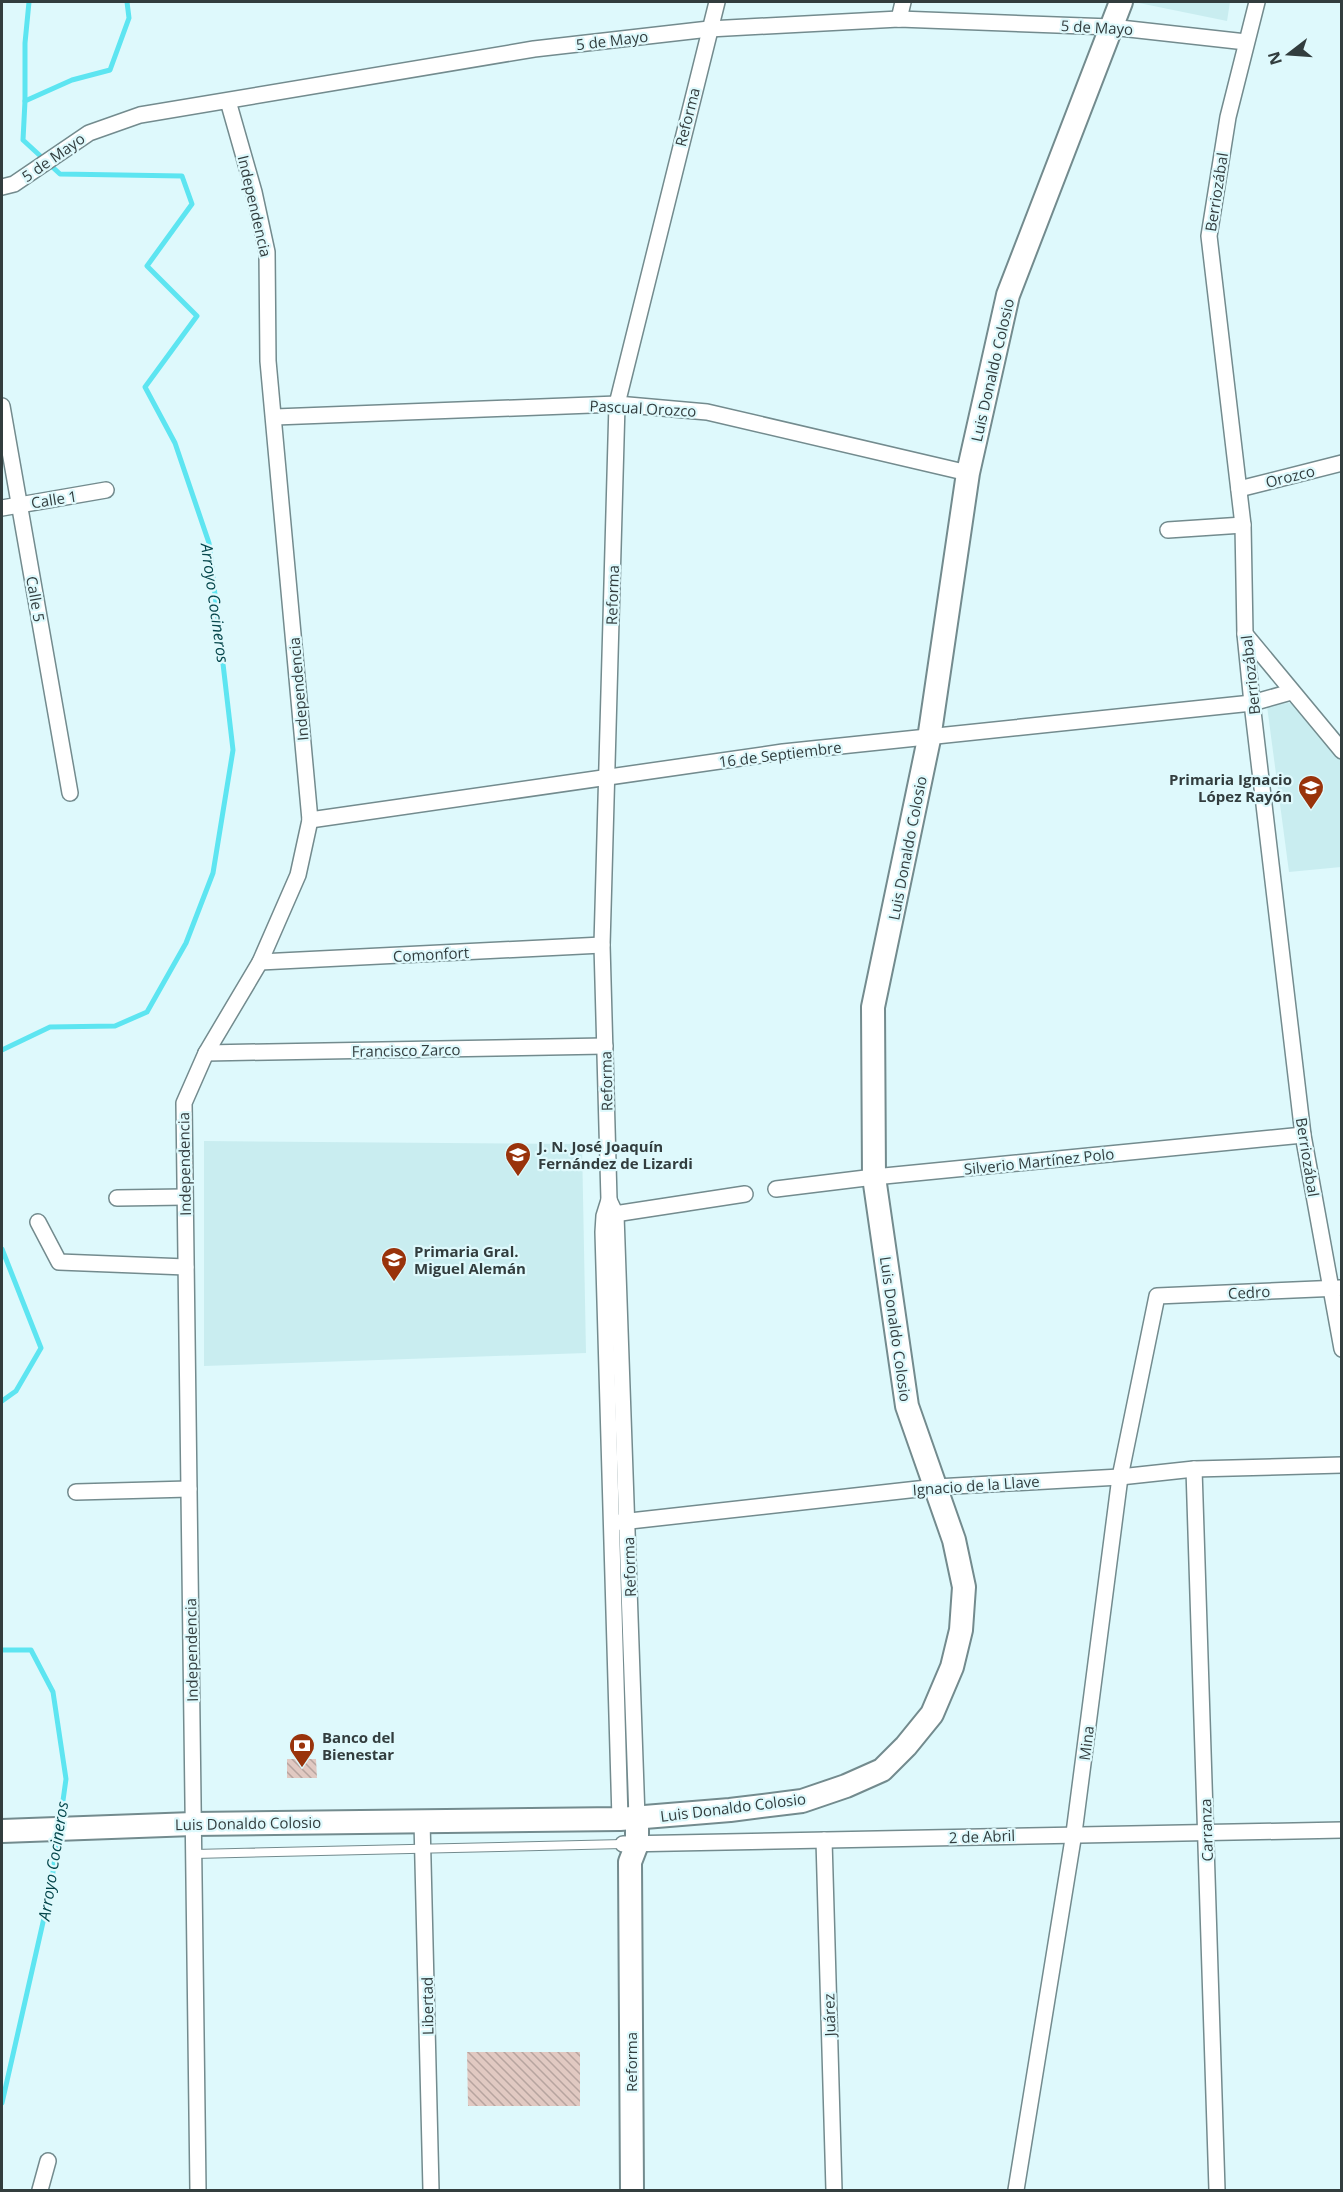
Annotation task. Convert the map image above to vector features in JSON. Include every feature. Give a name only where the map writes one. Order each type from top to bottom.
[{"type":"main road","name":"Luis Donaldo Colosio","points":[[12,1831],[194,1824],[629,1819],[801,1801],[846,1786],[882,1770],[906,1746],[932,1714],[952,1667],[961,1630],[963,1587],[954,1540],[907,1406],[874,1177],[873,1007],[929,739],[968,473],[1008,295],[1121,2]]},
{"type":"main road","name":"Reforma","points":[[629,1819],[632,2190]]},
{"type":"street","name":"Reforma","points":[[629,1819],[617,1698],[619,1522],[602,945],[617,404],[717,2]]},
{"type":"street","points":[[899,19],[903,2]]},
{"type":"street","name":"Berriozábal","points":[[1257,2],[1228,117],[1209,236],[1243,525],[1245,634],[1252,704],[1303,1135],[1336,1288],[1341,1349]]},
{"type":"street","name":"5 de Mayo","points":[[2,187],[14,184],[89,133],[140,115],[534,50],[709,29],[899,19],[1111,27],[1246,42]]},
{"type":"street","name":"Independencia","points":[[198,2190],[184,1103],[206,1053],[260,962],[298,875],[309,820],[275,417],[268,361],[267,252],[254,192],[228,101]]},
{"type":"street","name":"Pascual Orozco","points":[[275,417],[617,404],[707,411],[968,473]]},
{"type":"street","name":"Calle 5","points":[[2,406],[70,793]]},
{"type":"street","name":"Orozco","points":[[1239,489],[1341,464]]},
{"type":"street","name":"Calle 1","points":[[2,508],[106,490]]},
{"type":"street","points":[[1168,530],[1243,525]]},
{"type":"street","points":[[1245,634],[1341,751]]},
{"type":"street","name":"16 de Septiembre","points":[[309,820],[783,752],[929,739],[1252,704],[1291,692]]},
{"type":"street","name":"Comonfort","points":[[260,962],[602,945]]},
{"type":"street","name":"Francisco Zarco","points":[[206,1053],[605,1046]]},
{"type":"street","name":"Silverio Martínez Polo","points":[[776,1189],[874,1177],[1303,1135]]},
{"type":"street","points":[[610,1215],[745,1194]]},
{"type":"street","points":[[117,1198],[185,1197]]},
{"type":"street","points":[[38,1222],[59,1262],[186,1267]]},
{"type":"street","name":"Cedro","points":[[1157,1296],[1336,1288]]},
{"type":"street","name":"Mina","points":[[1016,2190],[1074,1833],[1120,1478],[1157,1296]]},
{"type":"street","name":"Ignacio de la Llave","points":[[619,1522],[936,1486],[1120,1478],[1194,1469],[1341,1465]]},
{"type":"street","name":"Carranza","points":[[1194,1469],[1217,2190]]},
{"type":"street","points":[[76,1492],[189,1489]]},
{"type":"street","name":"Reforma","points":[[619,1522],[634,1698],[629,1819]]},
{"type":"street","points":[[617,1698],[634,1698]]},
{"type":"street","name":"Libertad","points":[[422,1821],[431,2190]]},
{"type":"street","name":"2 de Abril","points":[[630,1850],[824,1840],[1074,1833],[1341,1830]]},
{"type":"street","name":"Juárez","points":[[824,1840],[834,2190]]},
{"type":"street","points":[[40,2190],[48,2161]]},
{"type":"lane","name":"Luis Donaldo Colosio","points":[[194,1854],[630,1850]]},
{"type":"shaded area","points":[[1134,2],[1230,2],[1227,21]]},
{"type":"shaded area","name":"Primaria Ignacio López Rayón","points":[[1295,702],[1341,756],[1341,867],[1289,872],[1267,706]]},
{"type":"shaded area","name":"Primaria Gral. Miguel Alemán","points":[[204,1141],[582,1144],[586,1353],[204,1366]]},
{"type":"building","name":"Banco del Bienestar","points":[[287,1759],[316,1759],[317,1778],[287,1778]]},
{"type":"building","points":[[467,2052],[580,2052],[580,2106],[468,2106]]},
{"type":"waterway","points":[[25,101],[25,43],[29,2]]},
{"type":"waterway","name":"Arroyo Cocineros","points":[[2,1050],[50,1027],[115,1026],[147,1012],[186,943],[213,873],[233,750],[209,543],[175,443],[145,387],[197,316],[147,266],[192,204],[182,176],[60,174],[23,140],[25,101],[72,80],[110,70],[129,18],[127,2]]},
{"type":"waterway","name":"Arroyo Cocineros","points":[[2,1249],[41,1348],[16,1391],[2,1401]]},
{"type":"waterway","name":"Arroyo Cocineros","points":[[2,1650],[31,1650],[53,1692],[66,1779],[60,1822]]},
{"type":"waterway","name":"Arroyo Cocineros","points":[[2,2103],[51,1887],[58,1834]]},
{"type":"place","name":"Primaria Ignacio López Rayón","points":[[1311,811]]},
{"type":"place","name":"J. N. José Joaquín Fernández de Lizardi","points":[[518,1178]]},
{"type":"place","name":"Primaria Gral. Miguel Alemán","points":[[394,1283]]},
{"type":"place","name":"Banco del Bienestar","points":[[302,1769]]}]
